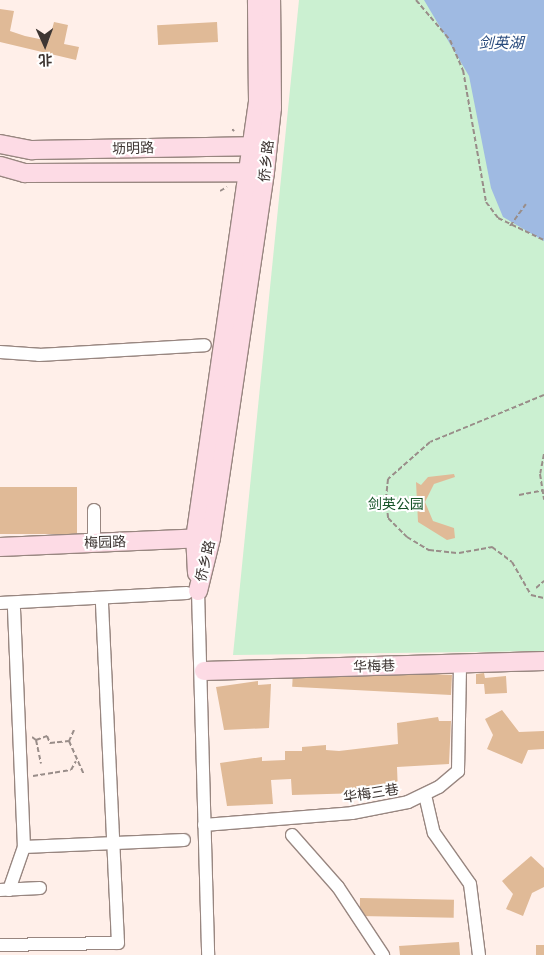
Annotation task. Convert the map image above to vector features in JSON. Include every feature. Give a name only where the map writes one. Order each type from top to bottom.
[{"type":"street","name":"侨乡路","points":[[257,0],[260,146]]},
{"type":"street","name":"侨乡路","points":[[193,592],[203,538],[257,172],[271,0]]},
{"type":"street","name":"坜明路","points":[[0,144],[32,150],[260,146]]},
{"type":"street","name":"坜明路","points":[[0,166],[25,173],[257,172]]},
{"type":"street","points":[[0,352],[39,355],[205,345]]},
{"type":"street","points":[[94,510],[94,539]]},
{"type":"street","name":"梅园路","points":[[0,547],[203,538]]},
{"type":"street","points":[[0,603],[102,599],[193,592],[204,671],[204,825],[208,955]]},
{"type":"street","points":[[0,945],[118,943],[102,599]]},
{"type":"street","points":[[14,609],[24,847],[4,890],[40,888]]},
{"type":"street","name":"华梅巷","points":[[204,671],[544,661]]},
{"type":"street","name":"华梅三巷","points":[[204,825],[352,812],[408,802],[425,794],[458,770],[460,664]]},
{"type":"street","points":[[425,794],[434,832],[470,884],[479,955]]},
{"type":"street","points":[[292,835],[338,887],[383,955]]},
{"type":"street","points":[[24,847],[114,845],[184,840]]},
{"type":"path","points":[[416,0],[450,40],[459,63],[486,202],[510,226],[544,240]]},
{"type":"path","points":[[220,191],[229,185]]},
{"type":"path","points":[[510,226],[526,204]]},
{"type":"path","points":[[544,395],[430,442],[388,479],[386,498],[388,518],[407,537],[429,550],[459,552],[492,547],[512,562],[531,595],[544,598]]},
{"type":"path","points":[[544,454],[542,490],[544,500]]},
{"type":"path","points":[[519,495],[542,490]]},
{"type":"path","points":[[536,588],[544,581]]},
{"type":"path","points":[[74,730],[69,741],[76,761],[84,774]]},
{"type":"path","points":[[30,734],[36,740],[41,763]]},
{"type":"path","points":[[36,740],[47,736],[50,743],[69,741]]},
{"type":"path","points":[[31,777],[40,772],[71,770],[76,761]]},
{"type":"green space","name":"剑英公园","points":[[299,0],[544,0],[544,651],[233,655]]},
{"type":"water","name":"剑英湖","points":[[424,0],[544,0],[544,241],[503,217],[491,188],[469,76]]},
{"type":"building","points":[[0,9],[14,11],[10,31],[25,36],[49,41],[54,22],[68,25],[64,44],[79,47],[76,60],[0,42]]},
{"type":"building","points":[[217,22],[218,42],[158,45],[157,25]]},
{"type":"building","points":[[454,474],[455,477],[434,484],[425,502],[433,521],[454,528],[455,538],[447,540],[418,522],[416,482],[421,485],[428,477]]},
{"type":"building","points":[[0,487],[77,487],[77,534],[0,534]]},
{"type":"building","points":[[293,667],[452,675],[451,695],[292,687]]},
{"type":"building","points":[[484,673],[485,678],[506,676],[507,693],[485,694],[484,684],[476,684],[476,674]]},
{"type":"building","points":[[258,681],[258,685],[271,684],[269,728],[224,730],[216,687]]},
{"type":"building","points":[[502,710],[519,732],[544,731],[544,749],[528,750],[522,764],[487,749],[493,735],[485,719]]},
{"type":"building","points":[[438,717],[439,721],[451,721],[449,764],[397,767],[398,792],[292,795],[291,779],[271,780],[273,804],[227,806],[220,763],[262,757],[262,761],[285,760],[285,751],[302,751],[302,747],[326,745],[326,750],[339,751],[398,744],[397,723]]},
{"type":"building","points":[[531,856],[544,868],[544,887],[532,893],[523,916],[506,909],[513,894],[502,881]]},
{"type":"building","points":[[360,898],[454,900],[454,918],[360,916]]},
{"type":"building","points":[[459,942],[460,955],[400,955],[399,946]]},
{"type":"building","points":[[536,945],[544,945],[544,955],[536,955]]}]
